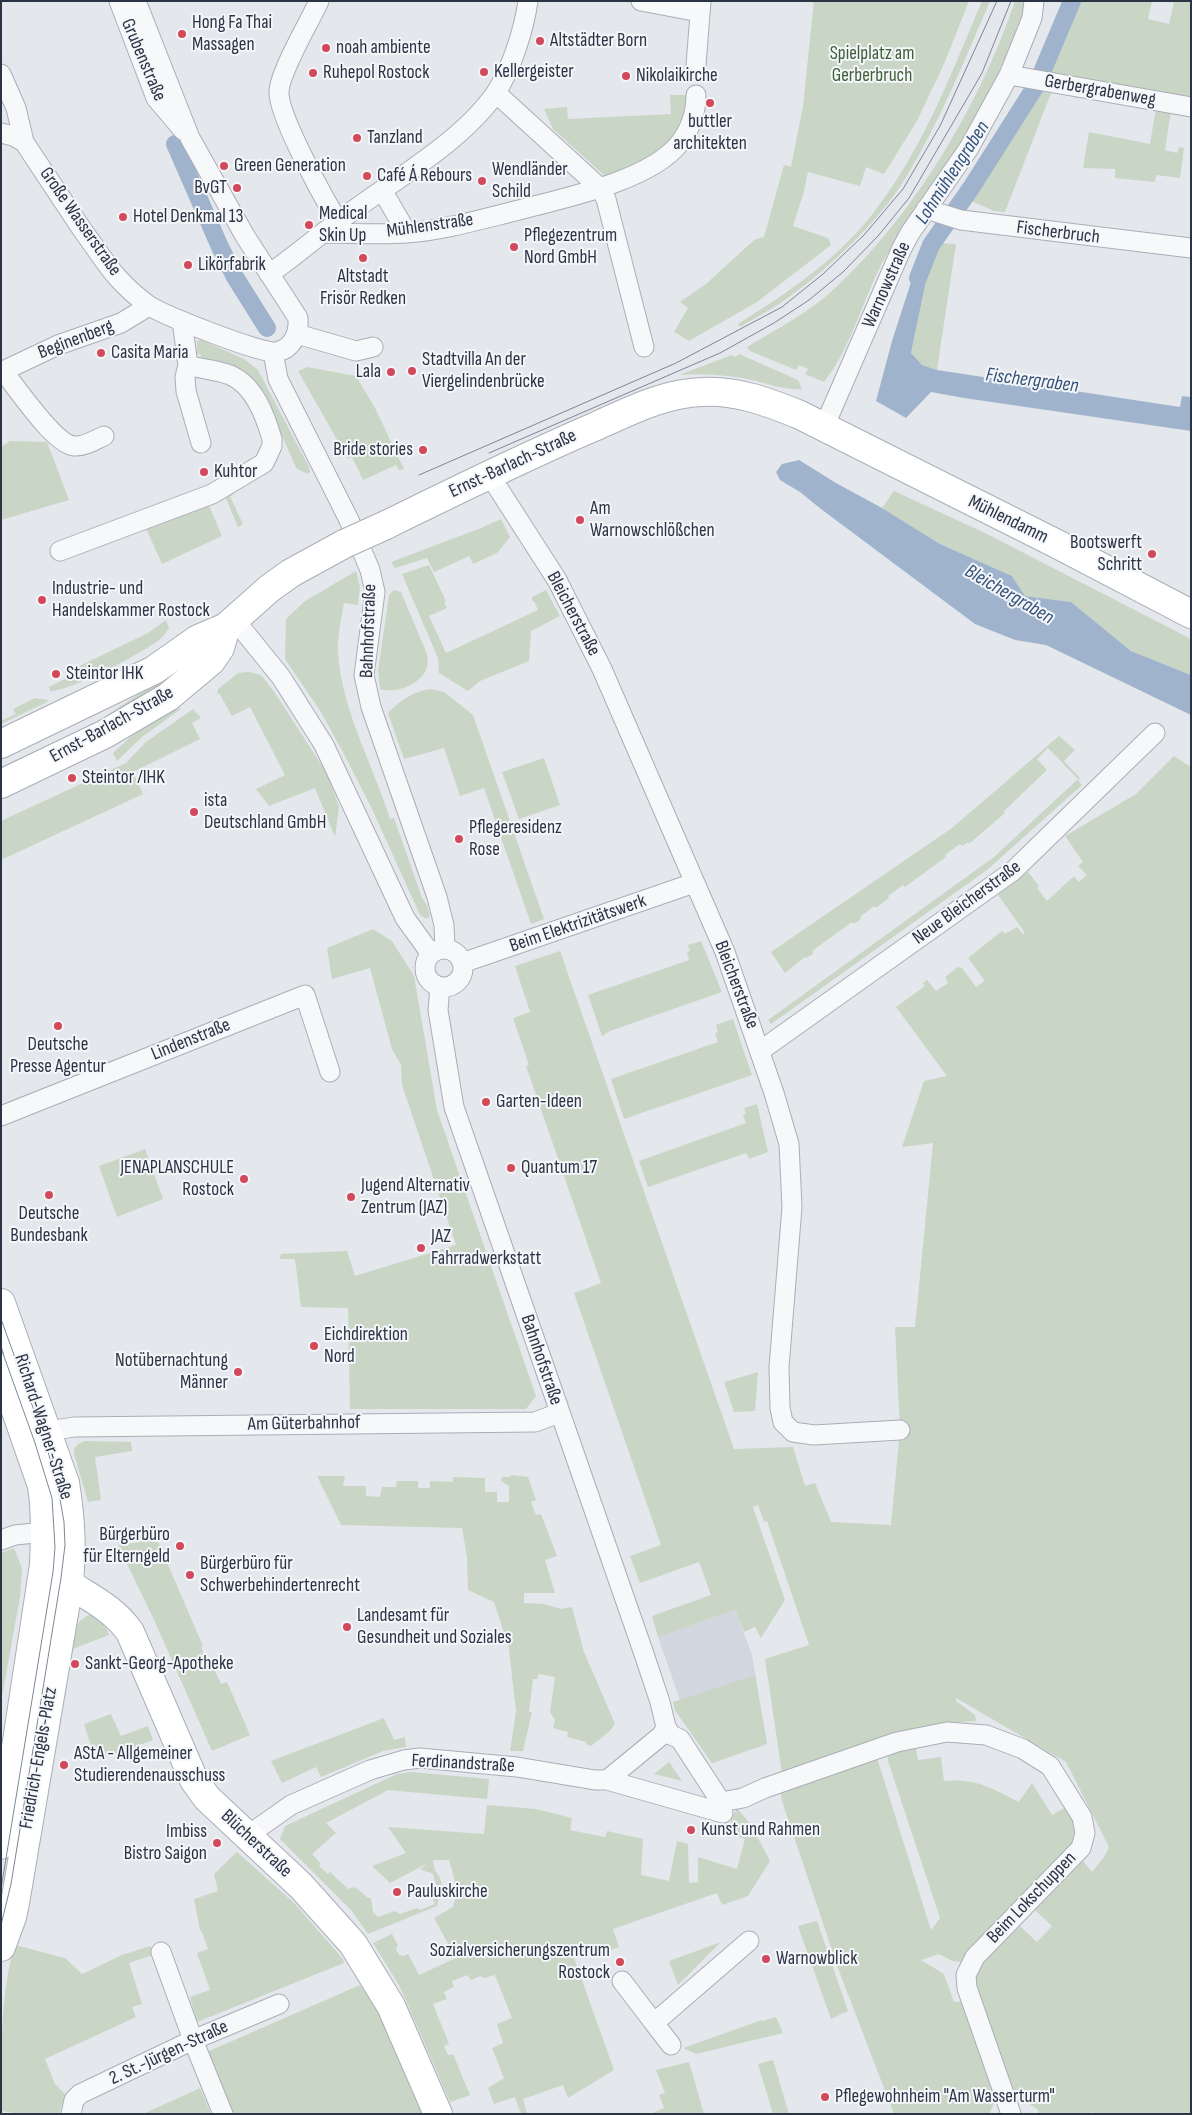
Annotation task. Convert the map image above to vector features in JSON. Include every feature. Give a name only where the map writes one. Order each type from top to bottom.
[{"type":"street","name":"Grubenstraße","points":[[119,1],[156,98],[170,117],[190,138]]},
{"type":"street","name":"Grubenstraße","points":[[136,1],[190,138],[216,187],[298,318],[297,334]]},
{"type":"street","points":[[319,1],[283,76],[279,92],[285,119],[338,221]]},
{"type":"street","points":[[269,274],[338,221],[450,140],[483,109],[496,93],[518,42],[528,1]]},
{"type":"street","points":[[641,1],[700,6],[696,66]]},
{"type":"street","name":"Warnowstraße","points":[[824,426],[901,250],[926,209],[1017,76],[1033,10],[1048,1]]},
{"type":"street","points":[[1,74],[16,108],[24,142]]},
{"type":"street","name":"Gerbergrabenweg","points":[[1017,76],[1191,107]]},
{"type":"street","points":[[496,93],[600,188],[606,199],[644,346]]},
{"type":"street","name":"Mühlenstraße","points":[[324,233],[407,233],[482,219],[600,188],[654,164],[678,144],[691,123],[696,108],[696,95]]},
{"type":"street","points":[[1,133],[13,136],[24,142]]},
{"type":"street","name":"Große Wasserstraße","points":[[24,142],[109,267],[118,278],[149,306],[182,321],[257,349],[273,352]]},
{"type":"street","points":[[382,190],[407,233]]},
{"type":"street","name":"Fischerbruch","points":[[926,209],[953,218],[1191,248]]},
{"type":"street","name":"Beginenberg","points":[[2,372],[58,345],[121,322],[149,306]]},
{"type":"street","points":[[182,321],[188,365],[186,391],[201,443]]},
{"type":"street","points":[[273,352],[290,346],[297,334],[356,351],[373,347]]},
{"type":"street","name":"Bahnhofstraße","points":[[273,352],[278,379],[349,520],[370,570],[375,592],[364,675],[371,707],[438,897],[443,920],[438,952]]},
{"type":"street","points":[[60,551],[212,494],[257,469],[269,456],[272,446],[269,429],[254,396],[246,385],[228,374],[188,365]]},
{"type":"street","points":[[2,372],[50,431],[60,439],[75,446],[83,445],[104,436]]},
{"type":"street","name":"Ernst-Barlach-Straße","points":[[1,744],[154,670],[198,639],[230,623],[290,573],[344,544],[528,455],[643,406],[666,398],[700,392],[736,393],[767,402],[824,426]]},
{"type":"street","name":"Mühlendamm","points":[[824,426],[1191,614]]},
{"type":"street","name":"Bleicherstraße","points":[[489,474],[557,580],[602,669],[725,952],[786,1132],[789,1152],[792,1225],[779,1367],[780,1408],[784,1422],[794,1432],[814,1435],[900,1430]]},
{"type":"street","points":[[230,623],[281,677],[324,745],[405,918],[438,952],[457,955],[462,963],[462,973],[459,979],[449,987],[440,987],[430,982],[426,977],[425,964],[438,952]]},
{"type":"street","name":"Ernst-Barlach-Straße","points":[[1,784],[98,738],[168,697],[211,661],[220,648],[230,623]]},
{"type":"street","name":"Neue Bleicherstraße","points":[[760,1051],[1013,871],[1155,733]]},
{"type":"street","name":"Beim Elektrizitätswerk","points":[[462,963],[694,883]]},
{"type":"street","name":"Bahnhofstraße","points":[[440,987],[438,1010],[440,1030],[454,1107],[660,1702],[673,1733]]},
{"type":"street","name":"Lindenstraße","points":[[1,1116],[305,995],[330,1072]]},
{"type":"street","name":"Richard-Wagner-Straße","points":[[1,1303],[65,1483],[70,1513],[72,1547],[69,1584]]},
{"type":"street","name":"Richard-Wagner-Straße","points":[[1,1368],[42,1486],[45,1506],[45,1532]]},
{"type":"street","name":"Am Güterbahnhof","points":[[21,1423],[31,1432],[37,1433],[74,1427],[535,1422],[559,1413]]},
{"type":"street","points":[[1,1540],[15,1535],[45,1532]]},
{"type":"street","name":"Friedrich-Engels-Platz","points":[[1,1845],[44,1565],[45,1532]]},
{"type":"street","name":"Blücherstraße","points":[[44,1565],[69,1584],[112,1610],[122,1620],[130,1632],[194,1780],[207,1798],[254,1830],[353,1944],[391,2006],[438,2114]]},
{"type":"street","name":"Friedrich-Engels-Platz","points":[[4,1939],[15,1904],[69,1584]]},
{"type":"street","name":"Beim Lokschuppen","points":[[714,1792],[721,1802],[743,1798],[765,1788],[884,1746],[947,1732],[986,1735],[1023,1749],[1050,1766],[1082,1817],[1085,1833],[1081,1848],[975,1957],[966,1975],[967,1988],[1011,2114]]},
{"type":"street","points":[[607,1780],[662,1735],[673,1733],[714,1792],[701,1802],[686,1802]]},
{"type":"street","name":"Ferdinandstraße","points":[[254,1830],[291,1805],[316,1792],[388,1764],[420,1758],[527,1768],[596,1780],[607,1780],[724,1813]]},
{"type":"street","points":[[654,2023],[749,1942]]},
{"type":"street","points":[[161,1952],[193,2040],[223,2114]]},
{"type":"street","points":[[622,1981],[671,2045]]},
{"type":"street","name":"2. St.-Jürgen-Straße","points":[[71,2114],[74,2100],[80,2094],[193,2040],[278,2004]]},
{"type":"shaded area","points":[[735,1610],[752,1655],[767,1744],[712,1763],[675,1710],[673,1702],[680,1700],[658,1637]]},
{"type":"green space","name":"Spielplatz am Gerberbruch","points":[[814,1],[969,1],[944,64],[917,121],[884,174],[866,167],[860,186],[808,172],[793,226],[828,238],[831,245],[757,302],[689,341],[674,332],[688,308],[680,302],[706,284],[754,240],[764,237],[784,165],[791,167],[803,106]]},
{"type":"green space","points":[[982,1],[990,1],[951,92],[917,158],[894,196],[865,230],[831,263],[779,304],[740,327],[738,324],[795,286],[831,258],[863,226],[877,208],[894,184],[923,134]]},
{"type":"green space","points":[[1015,1],[1028,1],[988,96],[972,126],[892,245],[875,278],[842,355],[824,382],[805,374],[808,369],[799,365],[796,370],[750,351],[747,347],[793,320],[835,288],[864,259],[918,192],[964,118],[1000,40]]},
{"type":"green space","points":[[1078,1],[1152,1],[1148,19],[1169,24],[1174,1],[1191,1],[1191,99],[1063,75],[1046,74]]},
{"type":"green space","points":[[1037,91],[1051,93],[1005,212],[994,211],[969,200]]},
{"type":"green space","points":[[670,95],[687,95],[687,98],[680,121],[666,144],[638,164],[605,176],[553,129],[544,109],[567,107],[568,119],[671,114]]},
{"type":"green space","points":[[1156,108],[1171,111],[1165,150],[1177,153],[1179,147],[1184,148],[1180,178],[1156,175],[1155,182],[1115,178],[1115,169],[1083,168],[1089,132],[1150,144]]},
{"type":"green space","points":[[939,243],[956,244],[937,370],[922,365],[911,354],[926,281]]},
{"type":"green space","points":[[201,340],[244,359],[258,370],[309,467],[310,472],[308,474],[297,469],[257,385],[242,369],[222,363],[201,360],[201,355],[197,353],[197,341]]},
{"type":"green space","points":[[739,354],[798,380],[802,389],[785,388],[728,376],[708,374],[679,375],[732,355],[735,357]]},
{"type":"green space","points":[[307,367],[356,376],[375,408],[404,469],[399,470],[396,465],[363,480],[352,457],[348,459],[298,371]]},
{"type":"green space","points":[[10,441],[47,442],[69,500],[1,520],[1,447]]},
{"type":"green space","points":[[229,487],[233,495],[230,496],[243,524],[238,527],[222,489]]},
{"type":"green space","points":[[894,491],[987,534],[1191,639],[1191,675],[1131,651],[1071,602],[1025,596],[1012,576],[940,544],[882,508]]},
{"type":"green space","points":[[207,501],[222,536],[162,564],[145,526]]},
{"type":"green space","points":[[501,519],[510,537],[497,553],[473,564],[469,556],[434,572],[427,558],[395,568],[391,562],[481,528]]},
{"type":"green space","points":[[429,565],[446,601],[444,602],[447,608],[429,616],[446,653],[538,610],[534,601],[532,601],[532,597],[546,590],[560,616],[531,631],[529,661],[480,681],[468,691],[439,673],[438,658],[402,574]]},
{"type":"green space","points":[[356,571],[360,587],[358,605],[344,603],[338,641],[338,653],[345,696],[390,819],[394,818],[422,898],[427,905],[430,916],[426,919],[420,915],[372,809],[346,758],[321,712],[285,659],[286,619],[305,601]]},
{"type":"green space","points":[[394,590],[401,592],[427,654],[428,662],[423,675],[412,684],[399,689],[386,690],[380,689],[378,671],[389,595]]},
{"type":"green space","points":[[166,620],[169,628],[151,646],[88,679],[72,686],[50,691],[49,687],[67,678],[65,673],[148,633]]},
{"type":"green space","points":[[188,658],[194,664],[173,681],[1,776],[1,767],[97,722],[167,675]]},
{"type":"green space","points":[[249,672],[261,675],[275,693],[328,775],[339,807],[335,837],[315,788],[269,806],[256,789],[285,775],[250,707],[232,716],[219,693],[217,695],[218,689],[238,673]]},
{"type":"green space","points":[[432,689],[444,692],[473,715],[544,919],[531,924],[484,788],[460,796],[444,748],[404,759],[388,713],[408,697]]},
{"type":"green space","points":[[35,698],[48,700],[1,724],[1,721],[16,714],[13,709]]},
{"type":"green space","points":[[182,708],[141,738],[117,761],[113,753],[136,733],[164,714]]},
{"type":"green space","points":[[193,709],[201,718],[192,723],[200,739],[133,772],[143,794],[1,860],[1,821],[126,763],[146,742]]},
{"type":"green space","points":[[1059,736],[1075,750],[1064,761],[1080,778],[1078,780],[1082,785],[987,870],[771,1024],[768,1020],[994,857],[1078,779],[1048,748],[1037,759],[1047,770],[1003,812],[1005,813],[969,844],[968,842],[962,846],[960,844],[945,855],[946,857],[905,887],[903,885],[876,908],[874,906],[860,917],[861,919],[854,924],[852,922],[812,951],[813,954],[805,957],[785,973],[771,952],[952,828]]},
{"type":"green space","points":[[1174,756],[1191,767],[1191,2114],[1093,2114],[1092,2112],[1085,2114],[1039,2114],[1038,2110],[1016,2094],[1008,2081],[973,1979],[975,1971],[1020,1926],[1037,1942],[1052,1926],[1035,1910],[1083,1861],[1092,1872],[1109,1847],[1066,1762],[956,1698],[956,1701],[975,1715],[976,1721],[926,1727],[902,1733],[853,1747],[782,1773],[765,1659],[809,1645],[767,1521],[764,1522],[758,1505],[753,1507],[785,1600],[761,1638],[755,1627],[744,1632],[735,1610],[658,1637],[652,1616],[711,1595],[699,1562],[640,1583],[630,1556],[661,1545],[574,1293],[601,1283],[526,1066],[529,1065],[513,1018],[530,1012],[515,966],[560,951],[734,1449],[793,1447],[805,1486],[815,1483],[831,1522],[891,1525],[900,1430],[895,1327],[915,1327],[933,1143],[902,1147],[924,1081],[947,1076],[896,1007],[925,986],[923,983],[927,980],[936,991],[948,983],[945,977],[958,967],[962,968],[976,987],[985,981],[968,958],[1002,931],[1005,934],[1017,927],[1023,934],[1025,933],[998,895],[1028,872],[1039,886],[1037,888],[1047,901],[1074,876],[1079,882],[1087,875],[1078,866],[1083,862],[1065,836],[1136,794]]},
{"type":"green space","points":[[544,758],[560,805],[519,819],[502,772]]},
{"type":"green space","points":[[373,929],[392,941],[414,976],[437,1110],[536,1396],[526,1409],[350,1409],[348,1308],[301,1307],[295,1259],[280,1259],[281,1254],[347,1251],[355,1276],[456,1245],[402,1085],[401,1065],[392,1049],[370,968],[332,979],[327,948]]},
{"type":"green space","points":[[701,941],[722,992],[610,1031],[602,1036],[588,995],[689,960],[687,952],[690,951],[688,945]]},
{"type":"green space","points":[[733,1019],[752,1075],[624,1119],[611,1079],[718,1042],[715,1033],[718,1032],[716,1025]]},
{"type":"green space","points":[[757,1104],[768,1152],[749,1159],[746,1153],[648,1187],[639,1161],[746,1123],[743,1115],[746,1114],[744,1108]]},
{"type":"green space","points":[[145,1149],[163,1199],[117,1217],[99,1166]]},
{"type":"green space","points":[[758,1372],[755,1411],[734,1412],[724,1382]]},
{"type":"green space","points":[[85,1441],[131,1442],[132,1451],[95,1457],[101,1500],[88,1502],[74,1454],[74,1449],[78,1444]]},
{"type":"green space","points":[[511,1475],[528,1477],[536,1500],[531,1502],[536,1515],[541,1514],[557,1556],[545,1560],[555,1593],[524,1593],[524,1603],[544,1604],[561,1609],[572,1607],[584,1652],[615,1724],[610,1731],[591,1746],[586,1744],[586,1742],[567,1737],[568,1732],[553,1728],[555,1720],[550,1712],[555,1677],[539,1674],[537,1679],[533,1679],[529,1712],[532,1712],[523,1751],[510,1751],[516,1711],[509,1648],[494,1602],[468,1590],[467,1557],[462,1528],[341,1525],[317,1476],[345,1476],[343,1486],[366,1486],[366,1496],[380,1497],[382,1487],[396,1487],[397,1481],[418,1481],[418,1488],[430,1488],[430,1481],[453,1482],[453,1477],[485,1478],[485,1492],[497,1492],[497,1502],[509,1502],[509,1486],[501,1481],[502,1477],[510,1477]]},
{"type":"green space","points":[[156,1537],[203,1646],[201,1647],[207,1663],[211,1662],[221,1684],[227,1682],[250,1735],[212,1751],[155,1622],[118,1545],[140,1542],[140,1540],[146,1539],[146,1541]]},
{"type":"green space","points":[[14,1548],[22,1568],[20,1597],[1,1702],[1,1553]]},
{"type":"green space","points":[[89,1615],[93,1615],[102,1621],[109,1635],[70,1650],[77,1625]]},
{"type":"green space","points":[[755,1675],[767,1744],[712,1763],[675,1710],[673,1702]]},
{"type":"green space","points":[[111,1714],[121,1736],[148,1726],[153,1740],[95,1761],[96,1751],[92,1749],[84,1724]]},
{"type":"green space","points":[[384,1718],[394,1740],[405,1737],[406,1747],[383,1751],[321,1777],[316,1767],[282,1783],[271,1761]]},
{"type":"green space","points":[[915,1744],[918,1760],[941,1757],[944,1781],[965,1781],[983,1785],[1019,1802],[1032,1783],[1052,1815],[1066,1807],[1074,1822],[1076,1831],[1071,1848],[963,1962],[952,1961],[939,1954],[921,1960],[944,1974],[954,2002],[967,2001],[996,2099],[989,2114],[894,2114],[839,1971],[782,1801],[780,1790],[877,1758],[931,1930],[940,1918],[888,1761],[888,1754]]},
{"type":"green space","points":[[669,1762],[682,1781],[654,1774]]},
{"type":"green space","points":[[412,1772],[489,1779],[487,1799],[388,1790],[326,1823],[336,1833],[312,1854],[321,1864],[319,1866],[328,1874],[330,1872],[348,1889],[355,1887],[368,1898],[371,1898],[373,1912],[378,1917],[395,1911],[400,1914],[417,1908],[420,1910],[435,1904],[431,1895],[436,1885],[433,1874],[420,1869],[428,1863],[390,1883],[372,1866],[406,1853],[388,1827],[484,1834],[487,1805],[536,1809],[572,1818],[570,1830],[605,1837],[607,1831],[643,1839],[641,1875],[669,1881],[677,1841],[688,1844],[689,1883],[698,1882],[698,1857],[737,1869],[745,1839],[729,1834],[731,1826],[729,1825],[737,1808],[751,1825],[770,1861],[748,1896],[722,1905],[717,1893],[613,1929],[619,1947],[608,1951],[606,1947],[574,1958],[614,2070],[568,2098],[563,2085],[523,2099],[527,2113],[521,2114],[515,2097],[494,2104],[488,2088],[504,2078],[492,2048],[503,2043],[497,2024],[512,2018],[495,1975],[484,1978],[480,1976],[471,1980],[467,1975],[452,1981],[454,1987],[444,1992],[447,1999],[433,2004],[449,2044],[444,2046],[448,2055],[453,2054],[470,2095],[450,2102],[400,1987],[373,1943],[392,1934],[398,1945],[396,1949],[399,1955],[404,1956],[408,1954],[419,1975],[456,1958],[434,1918],[453,1907],[455,1901],[455,1884],[449,1860],[433,1860],[435,1871],[441,1883],[441,1892],[437,1906],[368,1934],[351,1910],[280,1839],[285,1826],[397,1774]]},
{"type":"green space","points":[[237,1852],[294,1903],[343,1959],[344,1963],[197,2022],[190,1997],[210,1990],[197,1953],[208,1949],[200,1930],[194,1899],[218,1891],[214,1874]]},
{"type":"green space","points":[[817,1921],[848,2011],[831,2019],[798,1926]]},
{"type":"green space","points":[[721,1942],[678,1985],[669,1961]]},
{"type":"green space","points":[[15,1945],[65,1958],[82,1974],[122,1955],[150,1946],[153,1955],[129,1963],[142,2004],[132,2007],[136,2017],[45,2059],[55,2084],[65,2094],[59,2114],[20,2114],[1,2111],[1,2049],[4,2004],[6,1983]]},
{"type":"green space","points":[[360,1985],[387,2030],[422,2114],[234,2114],[207,2052]]},
{"type":"green space","points":[[776,2017],[783,2033],[696,2054],[683,2048],[762,2020]]},
{"type":"green space","points":[[773,2060],[789,2114],[773,2114],[758,2064]]},
{"type":"green space","points":[[689,2062],[704,2114],[650,2114],[664,2108],[659,2095],[665,2093],[656,2070]]},
{"type":"green space","points":[[200,2088],[211,2114],[143,2114],[196,2090]]},
{"type":"water","points":[[913,276],[926,281],[911,353],[922,365],[937,370],[1180,407],[1182,396],[1191,397],[1191,431],[931,392],[906,418],[876,401],[892,341]]},
{"type":"water","name":"Bleichergraben","points":[[799,460],[940,544],[1012,576],[1025,596],[1071,602],[1131,651],[1191,675],[1191,715],[1046,645],[1015,640],[975,624],[800,492],[780,480],[776,472],[782,464]]},
{"type":"waterway","name":"Lohmühlengraben","points":[[918,278],[931,245],[971,188],[1037,84],[1072,1]]},
{"type":"waterway","points":[[175,144],[220,247],[235,277],[267,328]]},
{"type":"tram line","points":[[419,475],[676,363],[782,307],[823,274],[864,235],[903,189],[940,126],[997,1]]},
{"type":"tram line","points":[[489,453],[720,353],[774,323],[809,300],[843,272],[878,236],[909,198],[982,73],[1011,1]]},
{"type":"tram line","points":[[1,1319],[43,1435],[57,1482],[64,1522],[65,1545],[11,1884],[1,1925]]},
{"type":"tram line","points":[[1,1348],[35,1443],[52,1498],[55,1547],[53,1572],[1,1889]]},
{"type":"place","name":"Hong Fa Thai Massagen","points":[[182,34]]},
{"type":"place","name":"Altstädter Born","points":[[540,41]]},
{"type":"place","name":"noah ambiente","points":[[326,48]]},
{"type":"place","name":"Kellergeister","points":[[484,72]]},
{"type":"place","name":"Ruhepol Rostock","points":[[313,73]]},
{"type":"place","name":"Nikolaikirche","points":[[626,76]]},
{"type":"place","name":"buttler architekten","points":[[710,103]]},
{"type":"place","name":"Tanzland","points":[[357,138]]},
{"type":"place","name":"Green Generation","points":[[224,166]]},
{"type":"place","name":"Café Á Rebours","points":[[367,176]]},
{"type":"place","name":"Wendländer Schild","points":[[482,181]]},
{"type":"place","name":"BvGT","points":[[237,188]]},
{"type":"place","name":"Hotel Denkmal 13","points":[[123,217]]},
{"type":"place","name":"Medical Skin Up","points":[[309,225]]},
{"type":"place","name":"Pflegezentrum Nord GmbH","points":[[514,247]]},
{"type":"place","name":"Altstadt Frisör Redken","points":[[363,258]]},
{"type":"place","name":"Likörfabrik","points":[[188,265]]},
{"type":"place","name":"Casita Maria","points":[[101,353]]},
{"type":"place","name":"Stadtvilla An der Viergelindenbrücke","points":[[412,371]]},
{"type":"place","name":"Lala","points":[[391,372]]},
{"type":"place","name":"Bride stories","points":[[423,450]]},
{"type":"place","name":"Kuhtor","points":[[204,472]]},
{"type":"place","name":"Am Warnowschlößchen","points":[[580,520]]},
{"type":"place","name":"Bootswerft Schritt","points":[[1152,554]]},
{"type":"place","name":"Industrie- und Handelskammer Rostock","points":[[42,600]]},
{"type":"place","name":"Steintor IHK","points":[[56,674]]},
{"type":"place","name":"Steintor /IHK","points":[[72,778]]},
{"type":"place","name":"ista Deutschland GmbH","points":[[194,812]]},
{"type":"place","name":"Pflegeresidenz Rose","points":[[459,839]]},
{"type":"place","name":"Deutsche Presse Agentur","points":[[58,1026]]},
{"type":"place","name":"Garten-Ideen","points":[[486,1102]]},
{"type":"place","name":"Quantum 17","points":[[511,1168]]},
{"type":"place","name":"JENAPLANSCHULE Rostock","points":[[244,1179]]},
{"type":"place","name":"Deutsche Bundesbank","points":[[49,1195]]},
{"type":"place","name":"Jugend Alternativ Zentrum (JAZ)","points":[[351,1197]]},
{"type":"place","name":"JAZ Fahrradwerkstatt","points":[[421,1248]]},
{"type":"place","name":"Eichdirektion Nord","points":[[314,1346]]},
{"type":"place","name":"Notübernachtung Männer","points":[[238,1372]]},
{"type":"place","name":"Bürgerbüro für Elterngeld","points":[[180,1546]]},
{"type":"place","name":"Bürgerbüro für Schwerbehindertenrecht","points":[[190,1575]]},
{"type":"place","name":"Landesamt für Gesundheit und Soziales","points":[[347,1627]]},
{"type":"place","name":"Sankt-Georg-Apotheke","points":[[75,1664]]},
{"type":"place","name":"AStA - Allgemeiner Studierendenausschuss","points":[[64,1765]]},
{"type":"place","name":"Kunst und Rahmen","points":[[691,1830]]},
{"type":"place","name":"Imbiss Bistro Saigon","points":[[217,1843]]},
{"type":"place","name":"Pauluskirche","points":[[397,1892]]},
{"type":"place","name":"Warnowblick","points":[[766,1959]]},
{"type":"place","name":"Sozialversicherungszentrum Rostock","points":[[620,1962]]},
{"type":"place","name":"Pflegewohnheim \"Am Wasserturm\"","points":[[825,2097]]},
{"type":"water label","name":"Fischergraben","points":[[1032,381]]}]
